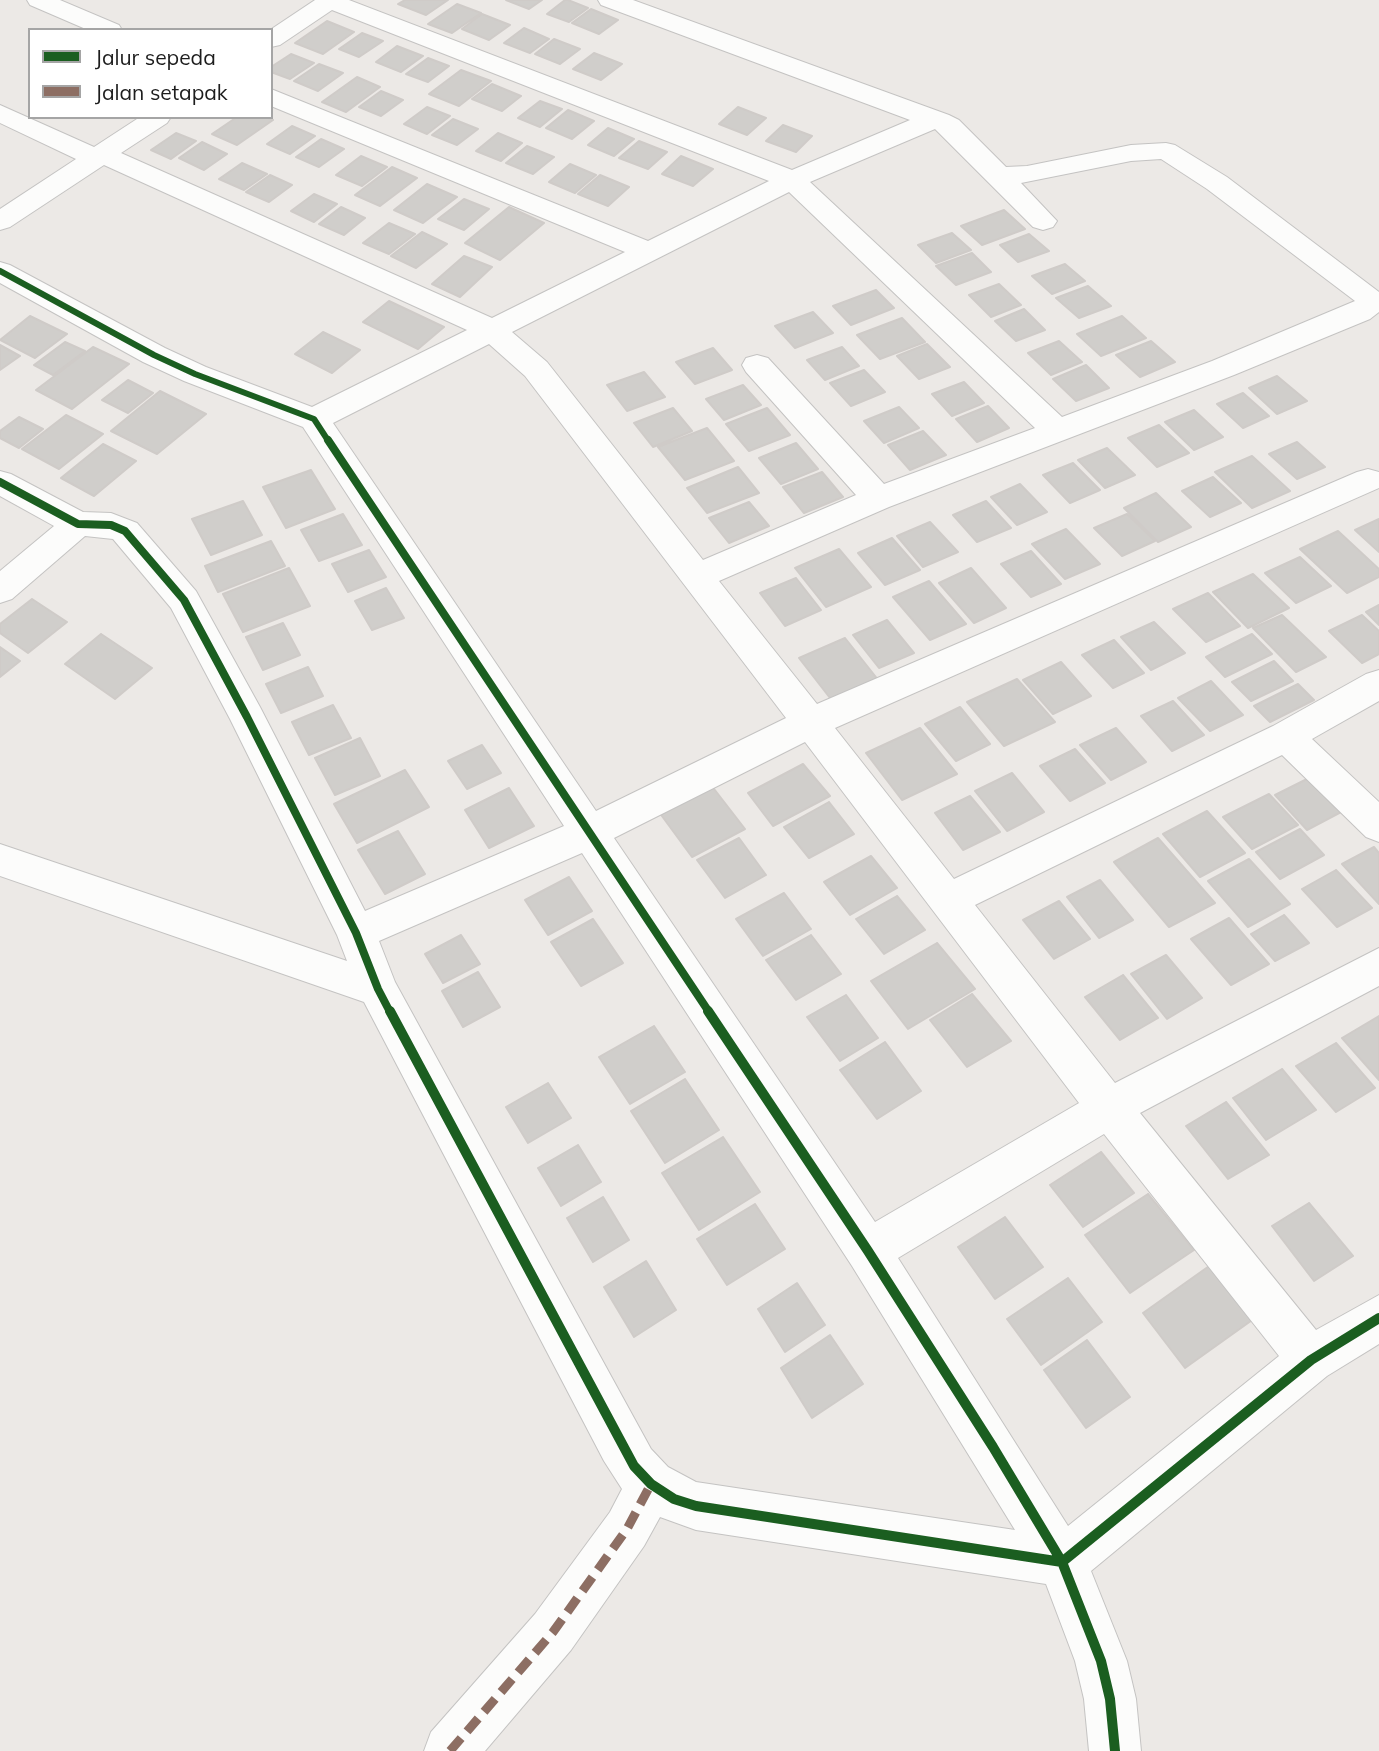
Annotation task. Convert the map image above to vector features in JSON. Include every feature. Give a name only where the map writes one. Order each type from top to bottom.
[{"type":"street","points":[[39,0],[105,28]]},
{"type":"street","points":[[273,39],[329,0],[792,180],[1056,430]]},
{"type":"street","points":[[610,0],[950,126],[1043,221]]},
{"type":"street","points":[[273,98],[651,252]]},
{"type":"street","points":[[0,113],[490,330],[536,369],[1109,1108],[1311,1360]]},
{"type":"street","points":[[0,221],[155,119]]},
{"type":"street","points":[[314,419],[792,180],[936,121]]},
{"type":"street","points":[[698,576],[878,499],[1223,369],[1366,309],[1370,301],[1217,183],[1166,151],[1131,153],[1000,176]]},
{"type":"street","points":[[0,271],[154,355],[314,419],[437,600],[588,833],[867,1251],[993,1447],[1062,1562],[1101,1661],[1110,1699],[1115,1751]]},
{"type":"street","points":[[757,365],[878,499]]},
{"type":"street","points":[[356,933],[588,833],[810,723],[1368,480]]},
{"type":"street","points":[[0,482],[78,524],[111,526],[125,531],[184,600],[247,717],[356,933],[378,989],[621,1444],[634,1466],[651,1484],[674,1499],[696,1506],[1062,1562],[1311,1360],[1379,1318]]},
{"type":"street","points":[[0,590],[78,524]]},
{"type":"street","points":[[948,900],[1286,736],[1379,684]]},
{"type":"street","points":[[1286,736],[1379,825]]},
{"type":"street","points":[[0,860],[378,989]]},
{"type":"street","points":[[867,1251],[1109,1108],[1379,966]]},
{"type":"street","points":[[450,1751],[553,1632],[627,1529],[651,1484]]},
{"type":"building","points":[[405,0],[448,0],[426,15],[398,4]]},
{"type":"building","points":[[506,0],[542,0],[529,9]]},
{"type":"building","points":[[565,0],[588,8],[569,22],[547,14]]},
{"type":"building","points":[[457,4],[481,13],[452,33],[428,24]]},
{"type":"building","points":[[591,9],[618,20],[599,34],[572,23]]},
{"type":"building","points":[[482,14],[510,25],[489,40],[462,29]]},
{"type":"building","points":[[327,21],[354,32],[323,54],[295,43]]},
{"type":"building","points":[[524,28],[549,39],[530,53],[504,43]]},
{"type":"building","points":[[362,33],[383,41],[359,57],[339,49]]},
{"type":"building","points":[[554,39],[580,49],[560,64],[535,54]]},
{"type":"building","points":[[397,46],[423,56],[401,72],[376,62]]},
{"type":"building","points":[[594,53],[622,64],[601,80],[573,69]]},
{"type":"building","points":[[291,54],[314,63],[290,79],[273,73],[273,66]]},
{"type":"building","points":[[428,58],[449,66],[428,82],[406,74]]},
{"type":"building","points":[[319,64],[343,73],[318,91],[294,81]]},
{"type":"building","points":[[461,70],[491,81],[459,106],[429,94]]},
{"type":"building","points":[[357,77],[380,87],[346,112],[322,102]]},
{"type":"building","points":[[492,84],[521,96],[502,111],[472,99]]},
{"type":"building","points":[[381,91],[403,100],[381,116],[359,107]]},
{"type":"building","points":[[540,101],[562,109],[540,127],[518,118]]},
{"type":"building","points":[[427,107],[450,116],[427,134],[404,124]]},
{"type":"building","points":[[738,107],[766,118],[747,135],[719,124]]},
{"type":"building","points":[[568,110],[594,121],[572,139],[546,128]]},
{"type":"building","points":[[234,119],[273,120],[237,145],[212,134]]},
{"type":"building","points":[[453,119],[478,129],[457,145],[432,135]]},
{"type":"building","points":[[783,125],[812,136],[796,152],[766,141]]},
{"type":"building","points":[[292,126],[315,136],[290,154],[267,144]]},
{"type":"building","points":[[608,128],[634,139],[614,156],[588,145]]},
{"type":"building","points":[[176,133],[196,141],[171,159],[151,150]]},
{"type":"building","points":[[498,133],[522,143],[501,161],[476,151]]},
{"type":"building","points":[[321,139],[344,149],[319,167],[296,157]]},
{"type":"building","points":[[639,141],[667,152],[648,169],[619,158]]},
{"type":"building","points":[[202,142],[227,154],[204,170],[179,158]]},
{"type":"building","points":[[527,146],[554,157],[533,174],[506,163]]},
{"type":"building","points":[[361,156],[387,167],[362,186],[336,175]]},
{"type":"building","points":[[681,156],[713,169],[693,186],[662,174]]},
{"type":"building","points":[[242,163],[267,174],[244,190],[219,179]]},
{"type":"building","points":[[570,164],[596,175],[575,193],[549,182]]},
{"type":"building","points":[[392,167],[417,178],[380,206],[355,195]]},
{"type":"building","points":[[270,175],[292,185],[269,202],[246,192]]},
{"type":"building","points":[[600,175],[629,187],[608,206],[578,194]]},
{"type":"building","points":[[427,184],[457,197],[423,223],[394,210]]},
{"type":"building","points":[[314,194],[337,204],[314,222],[291,211]]},
{"type":"building","points":[[464,199],[489,209],[464,230],[438,219]]},
{"type":"building","points":[[341,207],[365,218],[344,235],[319,224]]},
{"type":"building","points":[[509,207],[544,223],[500,260],[465,243]]},
{"type":"building","points":[[1004,210],[1025,229],[982,245],[961,226]]},
{"type":"building","points":[[389,223],[415,234],[389,254],[363,243]]},
{"type":"building","points":[[422,232],[447,244],[416,268],[391,256]]},
{"type":"building","points":[[952,233],[971,250],[936,263],[918,245]]},
{"type":"building","points":[[1029,234],[1049,251],[1018,262],[1000,245]]},
{"type":"building","points":[[972,253],[991,272],[956,285],[936,266]]},
{"type":"building","points":[[464,256],[492,267],[460,297],[432,284]]},
{"type":"building","points":[[1065,264],[1085,281],[1052,294],[1032,276]]},
{"type":"building","points":[[999,284],[1021,305],[991,317],[969,295]]},
{"type":"building","points":[[1088,286],[1111,306],[1079,318],[1056,298]]},
{"type":"building","points":[[876,290],[894,308],[851,325],[833,306]]},
{"type":"building","points":[[389,301],[444,327],[418,349],[363,322]]},
{"type":"building","points":[[1024,309],[1045,330],[1016,341],[995,321]]},
{"type":"building","points":[[813,312],[833,333],[795,348],[775,326]]},
{"type":"building","points":[[30,316],[67,334],[35,358],[0,340]]},
{"type":"building","points":[[1122,316],[1146,338],[1101,356],[1077,334]]},
{"type":"building","points":[[902,318],[925,342],[880,359],[857,335]]},
{"type":"building","points":[[323,332],[360,350],[332,373],[295,354]]},
{"type":"building","points":[[1059,341],[1082,362],[1051,375],[1028,353]]},
{"type":"building","points":[[1151,341],[1175,362],[1140,377],[1116,355]]},
{"type":"building","points":[[65,342],[85,351],[53,375],[34,365]]},
{"type":"building","points":[[927,344],[950,367],[919,379],[897,356]]},
{"type":"building","points":[[0,345],[20,356],[0,370]]},
{"type":"building","points":[[93,347],[129,364],[72,409],[36,390]]},
{"type":"building","points":[[842,347],[859,366],[825,380],[807,360]]},
{"type":"building","points":[[713,348],[732,370],[695,384],[676,362]]},
{"type":"building","points":[[1086,365],[1109,388],[1076,401],[1053,379]]},
{"type":"building","points":[[864,370],[885,392],[851,406],[830,383]]},
{"type":"building","points":[[644,372],[665,397],[627,411],[607,385]]},
{"type":"building","points":[[1277,376],[1307,401],[1277,414],[1249,388]]},
{"type":"building","points":[[128,380],[153,393],[128,413],[102,400]]},
{"type":"building","points":[[964,382],[984,403],[952,416],[932,394]]},
{"type":"building","points":[[743,385],[761,405],[724,420],[706,399]]},
{"type":"building","points":[[160,391],[206,414],[157,454],[111,431]]},
{"type":"building","points":[[1243,393],[1269,416],[1243,428],[1217,404]]},
{"type":"building","points":[[988,406],[1009,428],[977,442],[956,419]]},
{"type":"building","points":[[899,407],[919,428],[884,443],[864,421]]},
{"type":"building","points":[[673,408],[692,431],[653,447],[634,423]]},
{"type":"building","points":[[767,408],[790,435],[749,451],[726,424]]},
{"type":"building","points":[[1194,410],[1223,437],[1194,450],[1165,422]]},
{"type":"building","points":[[66,415],[103,434],[59,469],[22,449]]},
{"type":"building","points":[[19,417],[43,429],[19,448],[0,438],[0,431]]},
{"type":"building","points":[[1159,425],[1189,453],[1157,467],[1128,438]]},
{"type":"building","points":[[707,428],[734,461],[685,480],[658,447]]},
{"type":"building","points":[[923,431],[946,455],[910,470],[888,445]]},
{"type":"building","points":[[1297,442],[1325,467],[1297,479],[1269,454]]},
{"type":"building","points":[[796,443],[818,469],[781,484],[759,458]]},
{"type":"building","points":[[103,444],[136,461],[94,496],[61,478]]},
{"type":"building","points":[[1107,448],[1135,475],[1105,488],[1078,460]]},
{"type":"building","points":[[1252,456],[1290,491],[1252,508],[1215,472]]},
{"type":"building","points":[[1073,463],[1100,490],[1070,503],[1043,475]]},
{"type":"building","points":[[738,467],[759,493],[707,513],[687,488]]},
{"type":"building","points":[[311,470],[335,509],[286,528],[263,487]]},
{"type":"building","points":[[822,472],[843,497],[804,513],[783,487]]},
{"type":"building","points":[[1213,477],[1241,503],[1210,517],[1182,491]]},
{"type":"building","points":[[1020,484],[1047,512],[1017,525],[991,497]]},
{"type":"building","points":[[1156,493],[1191,527],[1158,542],[1124,508]]},
{"type":"building","points":[[243,501],[262,535],[211,555],[192,519]]},
{"type":"building","points":[[986,501],[1011,528],[977,542],[953,515]]},
{"type":"building","points":[[749,502],[769,526],[729,543],[709,518]]},
{"type":"building","points":[[343,514],[362,545],[319,561],[301,530]]},
{"type":"building","points":[[1127,514],[1155,541],[1122,556],[1094,528]]},
{"type":"building","points":[[1379,519],[1379,552],[1355,530]]},
{"type":"building","points":[[930,522],[958,552],[923,567],[897,536]]},
{"type":"building","points":[[1066,529],[1100,564],[1065,579],[1032,544]]},
{"type":"building","points":[[1338,531],[1379,569],[1379,577],[1347,593],[1300,549]]},
{"type":"building","points":[[892,538],[920,570],[885,585],[858,553]]},
{"type":"building","points":[[271,541],[285,566],[218,592],[205,566]]},
{"type":"building","points":[[839,549],[871,587],[826,607],[795,568]]},
{"type":"building","points":[[369,550],[386,577],[348,592],[332,564]]},
{"type":"building","points":[[1031,551],[1061,584],[1031,597],[1001,564]]},
{"type":"building","points":[[1300,557],[1331,586],[1296,603],[1265,573]]},
{"type":"building","points":[[289,568],[310,606],[243,632],[223,594]]},
{"type":"building","points":[[971,568],[1006,608],[974,623],[939,583]]},
{"type":"building","points":[[1253,574],[1289,608],[1248,628],[1213,592]]},
{"type":"building","points":[[796,578],[821,610],[785,626],[760,593]]},
{"type":"building","points":[[929,581],[966,624],[930,640],[893,597]]},
{"type":"building","points":[[386,588],[404,618],[372,630],[355,601]]},
{"type":"building","points":[[1208,593],[1240,626],[1206,642],[1173,609]]},
{"type":"building","points":[[32,599],[67,622],[28,653],[0,633],[0,624]]},
{"type":"building","points":[[1379,605],[1379,625],[1366,612]]},
{"type":"building","points":[[1282,615],[1326,657],[1296,672],[1253,628]]},
{"type":"building","points":[[1362,615],[1379,631],[1379,654],[1362,663],[1329,631]]},
{"type":"building","points":[[887,620],[914,653],[879,668],[853,635]]},
{"type":"building","points":[[1154,622],[1185,653],[1151,670],[1121,637]]},
{"type":"building","points":[[283,623],[300,655],[263,670],[246,637]]},
{"type":"building","points":[[101,634],[152,668],[115,699],[65,664]]},
{"type":"building","points":[[1252,634],[1272,654],[1225,677],[1206,657]]},
{"type":"building","points":[[845,638],[883,686],[837,707],[799,658]]},
{"type":"building","points":[[1114,640],[1144,673],[1113,688],[1082,655]]},
{"type":"building","points":[[0,647],[20,661],[0,677]]},
{"type":"building","points":[[1274,661],[1293,681],[1251,701],[1232,682]]},
{"type":"building","points":[[1061,662],[1091,696],[1053,714],[1023,680]]},
{"type":"building","points":[[308,667],[323,696],[281,713],[266,684]]},
{"type":"building","points":[[1017,679],[1055,722],[1004,746],[967,702]]},
{"type":"building","points":[[1211,681],[1243,715],[1210,731],[1178,698]]},
{"type":"building","points":[[1298,684],[1314,700],[1270,722],[1254,706]]},
{"type":"building","points":[[1173,701],[1204,735],[1172,751],[1141,716]]},
{"type":"building","points":[[333,705],[351,738],[309,755],[292,722]]},
{"type":"building","points":[[960,707],[990,744],[956,761],[925,724]]},
{"type":"building","points":[[920,728],[957,774],[902,800],[866,753]]},
{"type":"building","points":[[1116,728],[1146,762],[1111,780],[1080,745]]},
{"type":"building","points":[[360,738],[380,776],[335,795],[315,758]]},
{"type":"building","points":[[482,745],[501,773],[467,789],[448,761]]},
{"type":"building","points":[[1075,749],[1105,783],[1070,801],[1040,766]]},
{"type":"building","points":[[803,764],[830,796],[773,826],[748,793]]},
{"type":"building","points":[[405,770],[429,807],[357,843],[334,804]]},
{"type":"building","points":[[1012,773],[1044,812],[1007,831],[975,791]]},
{"type":"building","points":[[1311,777],[1343,811],[1307,830],[1275,795]]},
{"type":"building","points":[[711,785],[745,829],[692,857],[659,812]]},
{"type":"building","points":[[509,788],[534,826],[489,848],[465,810]]},
{"type":"building","points":[[1269,794],[1298,825],[1252,849],[1223,817]]},
{"type":"building","points":[[970,796],[1000,832],[963,850],[935,813]]},
{"type":"building","points":[[829,802],[854,834],[809,858],[784,827]]},
{"type":"building","points":[[1207,811],[1245,853],[1200,877],[1163,834]]},
{"type":"building","points":[[1300,829],[1324,855],[1280,879],[1256,852]]},
{"type":"building","points":[[398,831],[425,874],[385,894],[358,850]]},
{"type":"building","points":[[739,838],[766,875],[725,898],[697,860]]},
{"type":"building","points":[[1158,838],[1215,903],[1169,927],[1114,862]]},
{"type":"building","points":[[1374,847],[1379,853],[1379,904],[1342,864]]},
{"type":"building","points":[[871,856],[897,888],[850,915],[824,882]]},
{"type":"building","points":[[1249,859],[1290,904],[1248,927],[1208,881]]},
{"type":"building","points":[[1336,870],[1372,908],[1337,927],[1302,889]]},
{"type":"building","points":[[569,877],[592,911],[548,935],[525,900]]},
{"type":"building","points":[[1100,880],[1133,920],[1099,938],[1067,897]]},
{"type":"building","points":[[784,893],[811,929],[763,956],[736,919]]},
{"type":"building","points":[[897,896],[925,930],[884,954],[856,919]]},
{"type":"building","points":[[1059,901],[1090,939],[1054,959],[1023,920]]},
{"type":"building","points":[[1284,915],[1309,943],[1275,961],[1251,934]]},
{"type":"building","points":[[1229,918],[1269,964],[1231,985],[1191,939]]},
{"type":"building","points":[[593,919],[623,963],[581,986],[551,942]]},
{"type":"building","points":[[461,935],[480,964],[443,983],[425,954]]},
{"type":"building","points":[[811,935],[841,974],[796,1000],[766,960]]},
{"type":"building","points":[[937,943],[975,989],[908,1029],[871,981]]},
{"type":"building","points":[[1166,955],[1202,998],[1167,1019],[1131,974]]},
{"type":"building","points":[[478,972],[500,1007],[463,1027],[442,991]]},
{"type":"building","points":[[1123,975],[1158,1018],[1120,1040],[1085,997]]},
{"type":"building","points":[[972,994],[1011,1041],[967,1067],[930,1020]]},
{"type":"building","points":[[846,995],[878,1038],[840,1061],[807,1017]]},
{"type":"building","points":[[1379,1016],[1379,1080],[1342,1038]]},
{"type":"building","points":[[654,1026],[685,1072],[630,1104],[599,1057]]},
{"type":"building","points":[[885,1042],[921,1091],[877,1119],[840,1070]]},
{"type":"building","points":[[1336,1043],[1375,1088],[1336,1112],[1296,1066]]},
{"type":"building","points":[[1282,1069],[1316,1110],[1266,1140],[1233,1098]]},
{"type":"building","points":[[685,1079],[719,1130],[665,1163],[631,1111]]},
{"type":"building","points":[[548,1083],[571,1118],[528,1143],[506,1107]]},
{"type":"building","points":[[1226,1102],[1269,1155],[1228,1179],[1186,1126]]},
{"type":"building","points":[[723,1137],[760,1192],[699,1230],[662,1173]]},
{"type":"building","points":[[578,1145],[601,1182],[561,1206],[538,1168]]},
{"type":"building","points":[[1101,1152],[1134,1193],[1083,1227],[1050,1185]]},
{"type":"building","points":[[1148,1194],[1194,1250],[1130,1293],[1085,1235]]},
{"type":"building","points":[[603,1197],[629,1240],[593,1262],[567,1218]]},
{"type":"building","points":[[1309,1203],[1353,1256],[1314,1281],[1272,1226]]},
{"type":"building","points":[[755,1204],[785,1249],[727,1285],[697,1239]]},
{"type":"building","points":[[1005,1217],[1043,1267],[995,1299],[958,1247]]},
{"type":"building","points":[[646,1261],[676,1310],[634,1337],[604,1287]]},
{"type":"building","points":[[1212,1264],[1255,1318],[1185,1368],[1143,1313]]},
{"type":"building","points":[[1068,1278],[1102,1322],[1041,1365],[1007,1319]]},
{"type":"building","points":[[797,1283],[825,1325],[785,1352],[758,1309]]},
{"type":"building","points":[[830,1335],[863,1384],[812,1418],[781,1368]]},
{"type":"building","points":[[1087,1340],[1130,1397],[1086,1428],[1044,1370]]},
{"type":"marked path","points":[[450,1751],[553,1632],[627,1529],[651,1484]]},
{"type":"cycle path","points":[[0,271],[154,355],[195,374],[314,419],[868,1251],[993,1447],[1062,1562],[1076,1596],[1101,1661],[1110,1699],[1115,1751]]},
{"type":"cycle path","points":[[0,482],[78,524],[111,525],[125,531],[184,600],[247,717],[356,933],[378,989],[621,1444],[634,1466],[651,1484],[674,1499],[696,1506],[1062,1562],[1311,1360],[1379,1318]]}]
